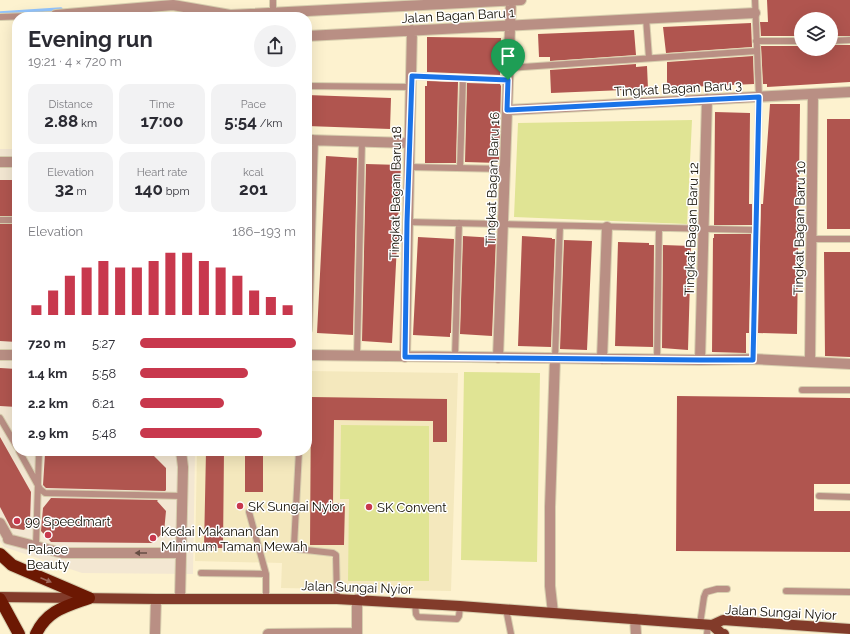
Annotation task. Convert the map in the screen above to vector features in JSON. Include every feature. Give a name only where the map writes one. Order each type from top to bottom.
[{"type":"highway","points":[[0,554],[12,565],[89,598]]},
{"type":"highway","points":[[0,598],[19,634]]},
{"type":"highway","points":[[36,634],[43,622],[52,614],[60,609],[89,598]]},
{"type":"main road","name":"Jalan Sungai Nyior","points":[[0,598],[337,598],[635,619],[707,627],[724,634]]},
{"type":"main road","name":"Jalan Sungai Nyior","points":[[707,627],[723,620],[804,630],[850,629]]},
{"type":"street","name":"Tingkat Bagan Baru 16","points":[[498,358],[511,0]]},
{"type":"street","name":"Jalan Bagan Baru 1","points":[[288,12],[418,3],[521,0]]},
{"type":"street","name":"Jalan Bagan Baru 1","points":[[103,12],[173,6],[207,12]]},
{"type":"street","name":"Jalan Bagan Baru 1","points":[[312,36],[755,13]]},
{"type":"street","name":"Tingkat Bagan Baru 18","points":[[405,357],[412,30]]},
{"type":"street","name":"Tingkat Bagan Baru 3","points":[[507,110],[850,92]]},
{"type":"street","name":"Tingkat Bagan Baru 10","points":[[810,362],[813,94]]},
{"type":"street","name":"Tingkat Bagan Baru 12","points":[[700,360],[707,100]]},
{"type":"street","points":[[312,140],[409,143]]},
{"type":"street","points":[[0,162],[12,162]]},
{"type":"street","points":[[602,359],[606,227]]},
{"type":"street","points":[[0,355],[12,355]]},
{"type":"street","points":[[312,355],[753,360],[850,364]]},
{"type":"street","points":[[553,613],[550,586],[550,507],[555,358]]},
{"type":"street","points":[[180,599],[180,554],[183,496],[182,456]]},
{"type":"street","points":[[0,522],[6,533],[9,539],[8,538],[15,540],[22,542],[36,546],[62,553],[180,554]]},
{"type":"street","points":[[155,634],[156,599]]},
{"type":"street","points":[[268,634],[357,633],[357,599]]},
{"type":"street","points":[[635,619],[636,634]]},
{"type":"lane","points":[[273,0],[273,12]]},
{"type":"lane","points":[[753,360],[759,97],[755,0]]},
{"type":"lane","points":[[0,17],[12,17]]},
{"type":"lane","points":[[646,18],[649,58]]},
{"type":"lane","points":[[838,41],[850,40]]},
{"type":"lane","points":[[756,41],[794,41]]},
{"type":"lane","points":[[508,68],[757,51]]},
{"type":"lane","points":[[412,76],[508,80]]},
{"type":"lane","points":[[460,168],[463,78]]},
{"type":"lane","points":[[312,86],[411,87]]},
{"type":"lane","points":[[357,356],[362,141]]},
{"type":"lane","points":[[408,167],[505,169]]},
{"type":"lane","points":[[0,220],[12,220]]},
{"type":"lane","points":[[407,222],[756,230]]},
{"type":"lane","points":[[455,357],[459,223]]},
{"type":"lane","points":[[555,358],[560,226]]},
{"type":"lane","points":[[657,360],[659,228]]},
{"type":"lane","points":[[811,239],[850,239]]},
{"type":"lane","points":[[802,390],[850,390]]},
{"type":"lane","points":[[0,418],[12,438]]},
{"type":"lane","points":[[22,456],[40,489],[45,493],[183,496]]},
{"type":"lane","points":[[36,546],[39,456]]},
{"type":"lane","points":[[299,456],[294,546],[297,549],[333,552],[336,555],[337,598]]},
{"type":"lane","points":[[819,496],[850,496]]},
{"type":"lane","points":[[249,512],[266,574],[266,598]]},
{"type":"lane","points":[[201,572],[266,574]]},
{"type":"lane","points":[[707,627],[704,597],[706,592],[727,588]]},
{"type":"lane","points":[[786,591],[850,592]]},
{"type":"lane","points":[[415,603],[416,614],[418,617],[457,619],[459,616],[460,606]]},
{"type":"lane","points":[[506,609],[511,634]]},
{"type":"shaded area","points":[[0,149],[12,149],[12,456],[195,456],[193,574],[82,573],[4,547],[0,541]]},
{"type":"shaded area","name":"SK Convent","points":[[312,371],[458,373],[451,591],[281,588],[282,563],[195,561],[197,456],[312,456]]},
{"type":"green space","points":[[692,120],[687,224],[514,217],[518,123]]},
{"type":"green space","points":[[464,372],[540,373],[537,562],[461,560]]},
{"type":"green space","points":[[341,425],[429,426],[429,581],[348,581],[349,499],[340,499]]},
{"type":"building","points":[[767,0],[850,0],[850,36],[838,36],[838,12],[794,12],[794,36],[761,36],[760,22],[768,22]]},
{"type":"building","points":[[751,23],[752,47],[666,53],[663,27]]},
{"type":"building","points":[[634,30],[636,55],[550,61],[550,57],[539,57],[538,34]]},
{"type":"building","points":[[427,37],[501,38],[500,75],[427,72]]},
{"type":"building","points":[[838,45],[850,45],[850,82],[767,87],[767,84],[763,84],[761,46],[794,46],[794,56],[838,56]]},
{"type":"building","points":[[753,56],[754,84],[667,88],[667,62]]},
{"type":"building","points":[[636,64],[636,67],[647,66],[648,89],[551,93],[550,70]]},
{"type":"building","points":[[427,81],[458,82],[456,163],[425,163],[425,86],[427,86]]},
{"type":"building","points":[[467,83],[500,84],[501,86],[499,163],[465,162]]},
{"type":"building","points":[[312,95],[391,98],[390,129],[312,126]]},
{"type":"building","points":[[770,104],[800,104],[797,334],[758,333],[761,204],[763,204]]},
{"type":"building","points":[[715,112],[750,113],[749,204],[752,204],[752,225],[714,225]]},
{"type":"building","points":[[827,119],[850,119],[850,229],[827,229]]},
{"type":"building","points":[[326,156],[357,158],[353,335],[317,333]]},
{"type":"building","points":[[366,164],[401,165],[392,343],[362,341]]},
{"type":"building","points":[[0,180],[12,180],[12,216],[0,216]]},
{"type":"building","points":[[0,224],[12,224],[12,342],[0,341]]},
{"type":"building","points":[[714,234],[751,234],[749,333],[746,333],[746,353],[712,352]]},
{"type":"building","points":[[463,236],[496,238],[492,336],[460,334]]},
{"type":"building","points":[[522,236],[555,239],[551,347],[518,346]]},
{"type":"building","points":[[418,237],[454,239],[450,337],[413,335]]},
{"type":"building","points":[[564,240],[592,241],[587,350],[560,349]]},
{"type":"building","points":[[618,242],[649,243],[649,245],[654,245],[653,347],[615,346]]},
{"type":"building","points":[[663,245],[691,246],[688,350],[662,348]]},
{"type":"building","points":[[824,252],[850,252],[850,357],[825,356]]},
{"type":"building","points":[[0,368],[12,369],[12,407],[0,406]]},
{"type":"building","points":[[677,396],[850,398],[850,484],[814,484],[814,511],[850,511],[850,552],[676,551]]},
{"type":"building","points":[[312,397],[447,399],[447,442],[433,442],[433,421],[334,420],[333,503],[345,503],[344,545],[310,545]]},
{"type":"building","points":[[0,437],[31,492],[30,521],[24,530],[11,528],[0,507]]},
{"type":"building","points":[[45,456],[154,456],[166,468],[165,491],[46,488],[43,485]]},
{"type":"building","points":[[206,456],[224,456],[223,548],[204,548]]},
{"type":"building","points":[[245,456],[263,456],[263,492],[245,492]]},
{"type":"building","points":[[51,498],[158,500],[157,501],[166,511],[164,532],[152,543],[51,542],[41,531],[43,508]]},
{"type":"waterway","points":[[15,12],[61,9]]},
{"type":"waterway","points":[[0,13],[12,12]]},
{"type":"place","name":"SK Sungai Nyior","points":[[240,506]]},
{"type":"place","name":"SK Convent","points":[[369,507]]},
{"type":"place","name":"99 Speedmart","points":[[17,521]]},
{"type":"place","name":"Palace Beauty","points":[[48,535]]},
{"type":"place","name":"Kedai Makanan dan Minimum Taman Mewah","points":[[153,538]]},
{"type":"route","points":[[412,76],[508,80],[507,110],[759,97],[753,360],[405,357],[407,222],[412,76]]}]
